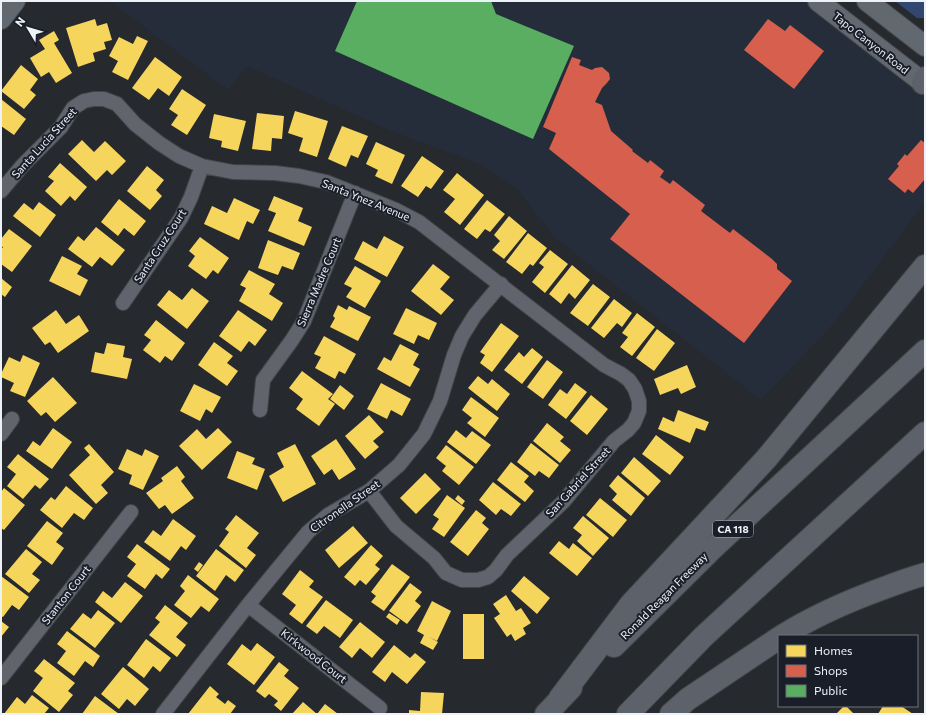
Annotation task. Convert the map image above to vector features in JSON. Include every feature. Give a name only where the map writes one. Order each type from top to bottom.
[{"type":"highway","points":[[553,706],[631,604],[766,459],[925,266]]},
{"type":"highway","name":"Ronald Reagan Freeway","points":[[553,706],[714,547],[925,351]]},
{"type":"highway","points":[[628,714],[704,636],[925,433]]},
{"type":"highway","points":[[784,635],[831,609],[871,592],[925,574]]},
{"type":"highway","points":[[671,714],[688,699],[778,639]]},
{"type":"main road","points":[[1,19],[16,1]]},
{"type":"main road","name":"Tapo Canyon Road","points":[[818,1],[925,82]]},
{"type":"main road","points":[[867,1],[925,46]]},
{"type":"street","name":"Santa Ynez Avenue","points":[[90,99],[104,99],[117,104],[135,124],[159,144],[179,156],[202,166],[233,172],[275,173],[299,176],[326,182],[396,210],[419,222],[595,358]]},
{"type":"street","name":"Santa Lucia Street","points":[[1,191],[22,166],[61,127],[73,108],[90,99]]},
{"type":"street","name":"Santa Cruz Court","points":[[123,303],[181,218],[191,197],[202,166]]},
{"type":"street","name":"Sierra Madre Court","points":[[260,410],[263,380],[304,321],[355,193]]},
{"type":"street","name":"Citronella Street","points":[[163,714],[248,605],[308,532],[328,515],[370,491],[399,466],[424,434],[440,401],[454,355],[462,336],[475,315],[501,284]]},
{"type":"street","name":"San Gabriel Street","points":[[370,491],[396,526],[434,558],[446,572],[462,580],[478,580],[488,577],[496,570],[507,555],[563,502],[614,441],[634,423],[639,411],[639,401],[630,380],[595,358]]},
{"type":"street","points":[[1,434],[12,420]]},
{"type":"street","name":"Stanton Court","points":[[1,678],[131,512]]},
{"type":"street","name":"Kirkwood Court","points":[[248,605],[380,708]]},
{"type":"shaded area","points":[[110,1],[810,1],[925,91],[925,202],[836,321],[761,400],[554,237],[518,190],[479,164],[389,130],[247,66],[228,90]]},
{"type":"shaded area","points":[[895,1],[925,1],[925,18],[917,18]]},
{"type":"building: Homes","points":[[95,19],[97,26],[107,23],[112,40],[104,42],[106,49],[93,53],[95,61],[78,67],[66,28]]},
{"type":"building: Homes","points":[[54,31],[59,40],[54,43],[72,73],[56,83],[49,72],[41,77],[30,58],[45,49],[39,40]]},
{"type":"building: Homes","points":[[137,36],[148,41],[128,80],[112,72],[118,61],[109,56],[119,37],[133,44]]},
{"type":"building: Homes","points":[[155,57],[182,77],[169,96],[158,88],[149,100],[132,88]]},
{"type":"building: Homes","points":[[21,65],[38,79],[30,90],[36,95],[24,109],[1,91]]},
{"type":"building: Homes","points":[[182,89],[206,105],[187,135],[171,125],[178,115],[169,109]]},
{"type":"building: Homes","points":[[1,99],[26,119],[14,135],[1,126]]},
{"type":"building: Homes","points":[[295,111],[328,121],[317,157],[299,151],[303,138],[288,133]]},
{"type":"building: Homes","points":[[257,113],[284,116],[282,139],[272,138],[271,151],[252,149]]},
{"type":"building: Homes","points":[[214,114],[246,121],[238,151],[221,147],[222,141],[209,138]]},
{"type":"building: Homes","points":[[342,126],[368,136],[358,158],[351,155],[346,167],[328,159]]},
{"type":"building: Homes","points":[[82,140],[94,152],[105,141],[126,161],[112,175],[107,170],[96,181],[68,154]]},
{"type":"building: Homes","points":[[376,142],[405,155],[392,184],[375,176],[378,170],[366,164]]},
{"type":"building: Homes","points":[[422,156],[444,171],[431,189],[426,186],[418,197],[401,186]]},
{"type":"building: Homes","points":[[60,163],[87,187],[75,201],[70,196],[61,206],[45,191],[54,181],[48,177]]},
{"type":"building: Homes","points":[[147,166],[164,180],[156,190],[162,196],[150,210],[127,191]]},
{"type":"building: Homes","points":[[457,173],[484,195],[460,225],[444,212],[455,199],[443,190]]},
{"type":"building: Homes","points":[[274,196],[303,208],[298,221],[312,227],[304,246],[268,231],[276,213],[268,210]]},
{"type":"building: Homes","points":[[234,198],[260,210],[253,224],[247,221],[239,240],[204,224],[212,206],[227,213]]},
{"type":"building: Homes","points":[[119,199],[146,221],[134,236],[124,228],[118,236],[101,222]]},
{"type":"building: Homes","points":[[487,200],[505,214],[490,232],[485,229],[477,239],[464,229]]},
{"type":"building: Homes","points":[[39,202],[56,215],[40,237],[13,216],[24,203],[33,210]]},
{"type":"building: Homes","points":[[509,216],[527,231],[504,259],[492,250],[500,241],[494,235]]},
{"type":"building: Homes","points":[[96,227],[125,250],[112,266],[100,257],[92,267],[68,249],[78,236],[84,241]]},
{"type":"building: Homes","points":[[9,229],[32,246],[12,272],[1,264],[1,250],[3,247],[1,246],[1,239]]},
{"type":"building: Homes","points":[[528,233],[547,248],[533,266],[530,264],[522,274],[506,262]]},
{"type":"building: Homes","points":[[384,236],[404,247],[387,277],[354,259],[363,241],[377,249]]},
{"type":"building: Homes","points":[[200,237],[229,258],[218,274],[213,270],[206,279],[188,266],[195,256],[189,251]]},
{"type":"building: Homes","points":[[268,240],[300,253],[293,270],[282,266],[278,275],[258,268]]},
{"type":"building: Homes","points":[[550,250],[568,264],[545,293],[532,282],[544,267],[539,263]]},
{"type":"building: Homes","points":[[62,256],[82,266],[77,274],[88,280],[80,296],[49,281]]},
{"type":"building: Homes","points":[[433,264],[450,277],[440,289],[454,300],[441,315],[411,291]]},
{"type":"building: Homes","points":[[572,265],[590,280],[575,299],[569,293],[561,304],[549,294]]},
{"type":"building: Homes","points":[[355,266],[381,281],[365,308],[346,297],[352,288],[344,284]]},
{"type":"building: Homes","points":[[249,270],[275,284],[269,294],[283,303],[272,321],[239,301],[246,288],[240,285]]},
{"type":"building: Homes","points":[[1,278],[12,287],[5,297],[1,294]]},
{"type":"building: Homes","points":[[593,284],[610,297],[588,326],[570,313]]},
{"type":"building: Homes","points":[[192,288],[209,301],[187,329],[157,305],[169,290],[182,300]]},
{"type":"building: Homes","points":[[614,299],[632,313],[622,327],[617,323],[604,338],[591,328]]},
{"type":"building: Homes","points":[[338,305],[347,310],[349,306],[371,317],[358,341],[330,327],[335,318],[333,316]]},
{"type":"building: Homes","points":[[406,308],[437,323],[429,340],[418,335],[414,344],[393,334]]},
{"type":"building: Homes","points":[[56,310],[66,324],[79,315],[89,331],[58,353],[50,342],[45,345],[32,328]]},
{"type":"building: Homes","points":[[238,310],[267,330],[255,346],[249,341],[241,352],[219,336]]},
{"type":"building: Homes","points":[[637,313],[655,327],[632,356],[620,347],[628,337],[622,333]]},
{"type":"building: Homes","points":[[156,320],[185,343],[172,361],[165,356],[160,363],[143,350],[151,340],[144,335]]},
{"type":"building: Homes","points":[[501,323],[519,336],[492,372],[480,363],[485,355],[480,352]]},
{"type":"building: Homes","points":[[657,329],[675,343],[654,371],[636,358]]},
{"type":"building: Homes","points":[[324,336],[356,354],[345,374],[339,371],[335,379],[315,368],[321,357],[314,354]]},
{"type":"building: Homes","points":[[214,342],[233,356],[227,363],[238,371],[227,386],[198,365]]},
{"type":"building: Homes","points":[[107,343],[125,346],[123,357],[132,359],[127,379],[91,372],[95,352],[104,354]]},
{"type":"building: Homes","points":[[400,344],[419,354],[413,365],[420,369],[410,387],[377,369],[384,357],[391,361]]},
{"type":"building: Homes","points":[[532,348],[543,357],[522,384],[504,370],[519,352],[524,357]]},
{"type":"building: Homes","points":[[23,355],[40,363],[25,397],[10,391],[14,383],[1,377],[9,357],[20,362]]},
{"type":"building: Homes","points":[[547,360],[563,372],[543,399],[527,387]]},
{"type":"building: Homes","points":[[687,365],[696,387],[681,394],[678,388],[660,395],[654,379]]},
{"type":"building: Homes","points":[[302,371],[333,394],[328,399],[335,404],[319,426],[296,409],[303,399],[289,388]]},
{"type":"building: Homes","points":[[478,376],[488,384],[492,379],[510,394],[497,411],[468,388]]},
{"type":"building: Homes","points":[[53,377],[77,403],[55,422],[46,412],[41,416],[27,401]]},
{"type":"building: Homes","points":[[381,383],[411,399],[402,416],[391,410],[387,419],[367,409]]},
{"type":"building: Homes","points":[[575,383],[587,392],[566,419],[548,405],[560,389],[567,394]]},
{"type":"building: Homes","points":[[194,384],[221,397],[212,413],[206,409],[200,421],[180,411]]},
{"type":"building: Homes","points":[[340,385],[354,396],[344,410],[330,399]]},
{"type":"building: Homes","points":[[591,395],[608,409],[587,435],[570,421]]},
{"type":"building: Homes","points":[[471,397],[499,418],[485,437],[467,423],[472,418],[462,410]]},
{"type":"building: Homes","points":[[678,410],[709,422],[705,431],[696,428],[690,443],[658,429],[663,417],[674,422]]},
{"type":"building: Homes","points":[[369,415],[384,432],[373,441],[379,447],[365,459],[345,436]]},
{"type":"building: Homes","points":[[547,423],[564,437],[560,441],[571,450],[560,463],[533,441]]},
{"type":"building: Homes","points":[[53,428],[72,442],[52,469],[26,451],[33,441],[40,446]]},
{"type":"building: Homes","points":[[218,428],[232,442],[202,470],[179,446],[197,429],[206,439]]},
{"type":"building: Homes","points":[[456,430],[466,438],[472,431],[491,445],[476,464],[447,442]]},
{"type":"building: Homes","points":[[656,435],[684,457],[670,475],[642,454]]},
{"type":"building: Homes","points":[[336,439],[356,469],[339,480],[332,469],[324,475],[311,456]]},
{"type":"building: Homes","points":[[531,443],[559,465],[549,478],[539,471],[535,476],[517,462]]},
{"type":"building: Homes","points":[[89,444],[114,472],[101,485],[108,493],[96,504],[69,475],[90,455],[84,448]]},
{"type":"building: Homes","points":[[295,444],[316,484],[283,502],[269,476],[284,467],[277,453]]},
{"type":"building: Homes","points":[[446,445],[474,467],[459,485],[442,471],[446,466],[436,458]]},
{"type":"building: Homes","points":[[127,449],[142,456],[145,449],[159,456],[143,490],[129,484],[132,475],[118,469]]},
{"type":"building: Homes","points":[[237,451],[255,458],[252,464],[265,469],[257,490],[227,478]]},
{"type":"building: Homes","points":[[18,454],[49,479],[40,489],[35,485],[23,499],[7,486],[16,474],[7,467]]},
{"type":"building: Homes","points":[[634,457],[661,481],[648,496],[621,473]]},
{"type":"building: Homes","points":[[511,462],[529,476],[524,482],[534,491],[525,502],[497,480]]},
{"type":"building: Homes","points":[[177,466],[185,477],[181,481],[194,498],[172,514],[165,505],[159,509],[146,493],[163,481],[161,478]]},
{"type":"building: Homes","points":[[425,473],[441,489],[416,514],[400,498]]},
{"type":"building: Homes","points":[[618,475],[645,498],[631,516],[612,500],[617,494],[609,486]]},
{"type":"building: Homes","points":[[493,482],[521,504],[511,516],[501,509],[496,515],[479,500]]},
{"type":"building: Homes","points":[[66,486],[93,508],[84,520],[74,513],[62,528],[40,510],[51,497],[55,500]]},
{"type":"building: Homes","points":[[4,488],[25,505],[4,530],[1,528],[1,492]]},
{"type":"building: Homes","points":[[447,495],[465,508],[444,537],[432,529],[439,519],[433,515]]},
{"type":"building: Homes","points":[[458,495],[465,501],[462,505],[455,499]]},
{"type":"building: Homes","points":[[600,498],[627,520],[613,537],[586,515]]},
{"type":"building: Homes","points":[[476,510],[486,518],[482,523],[489,529],[468,556],[450,542]]},
{"type":"building: Homes","points":[[236,515],[259,533],[247,548],[256,555],[246,568],[219,546],[229,532],[225,529]]},
{"type":"building: Homes","points":[[583,516],[609,538],[593,556],[577,541],[582,535],[573,528]]},
{"type":"building: Homes","points":[[173,519],[196,536],[186,550],[181,546],[170,561],[144,542],[153,530],[161,536]]},
{"type":"building: Homes","points":[[47,521],[63,533],[56,542],[64,548],[52,565],[27,546]]},
{"type":"building: Homes","points":[[353,526],[368,543],[339,568],[325,550]]},
{"type":"building: Homes","points":[[559,541],[569,549],[573,543],[592,558],[577,576],[549,553]]},
{"type":"building: Homes","points":[[137,544],[170,569],[162,579],[156,574],[145,589],[127,576],[136,564],[127,557]]},
{"type":"building: Homes","points":[[371,545],[383,556],[375,565],[380,569],[366,585],[360,580],[355,586],[344,577]]},
{"type":"building: Homes","points":[[26,549],[42,562],[32,574],[40,580],[29,593],[5,574]]},
{"type":"building: Homes","points":[[216,549],[244,570],[235,582],[226,575],[215,591],[196,576]]},
{"type":"building: Homes","points":[[199,562],[203,565],[198,572],[194,569]]},
{"type":"building: Homes","points":[[392,564],[410,577],[384,611],[371,602],[376,596],[371,592]]},
{"type":"building: Homes","points":[[300,570],[314,581],[309,587],[323,597],[302,624],[289,614],[296,605],[282,594]]},
{"type":"building: Homes","points":[[188,575],[219,599],[209,612],[201,606],[191,618],[174,605],[185,591],[180,586]]},
{"type":"building: Homes","points":[[1,576],[29,597],[19,610],[12,605],[3,617],[1,616]]},
{"type":"building: Homes","points":[[524,576],[550,598],[537,614],[511,591]]},
{"type":"building: Homes","points":[[125,582],[143,596],[121,623],[95,602],[103,591],[112,598]]},
{"type":"building: Homes","points":[[410,583],[422,592],[415,601],[421,606],[407,624],[389,611]]},
{"type":"building: Homes","points":[[506,595],[516,611],[521,608],[531,623],[523,628],[526,634],[515,641],[511,634],[507,637],[494,618],[500,614],[493,604]]},
{"type":"building: Homes","points":[[326,600],[353,620],[340,638],[324,626],[317,634],[306,626]]},
{"type":"building: Homes","points":[[432,601],[451,611],[437,641],[429,637],[438,642],[433,650],[420,643],[424,635],[417,631]]},
{"type":"building: Homes","points":[[165,605],[188,623],[176,637],[186,645],[177,657],[149,635],[160,622],[155,618]]},
{"type":"building: Homes","points":[[98,610],[115,623],[95,648],[70,629],[83,613],[91,619]]},
{"type":"building: Homes","points":[[389,613],[400,620],[397,625],[386,617]]},
{"type":"building: Homes","points":[[463,614],[484,614],[484,659],[463,659]]},
{"type":"building: Homes","points":[[1,621],[9,627],[1,637]]},
{"type":"building: Homes","points":[[360,622],[385,642],[372,658],[360,648],[352,658],[339,647]]},
{"type":"building: Homes","points":[[67,631],[100,656],[93,667],[85,661],[74,676],[57,663],[66,651],[57,644]]},
{"type":"building: Homes","points":[[146,639],[171,658],[160,672],[153,666],[144,678],[127,665]]},
{"type":"building: Homes","points":[[257,643],[275,657],[254,685],[227,664],[242,644],[251,651]]},
{"type":"building: Homes","points":[[394,645],[410,658],[415,653],[426,662],[407,684],[392,672],[385,682],[372,672]]},
{"type":"building: Homes","points":[[44,659],[75,683],[68,691],[73,695],[59,712],[33,691],[43,678],[34,671]]},
{"type":"building: Homes","points":[[279,662],[289,670],[284,676],[299,688],[281,711],[274,705],[278,701],[269,694],[265,698],[256,691]]},
{"type":"building: Homes","points":[[123,667],[149,689],[135,706],[127,699],[119,709],[101,694]]},
{"type":"building: Homes","points":[[210,686],[219,694],[216,697],[225,704],[228,700],[236,706],[230,714],[188,714]]},
{"type":"building: Homes","points":[[421,692],[444,693],[442,714],[409,714],[409,710],[420,711]]},
{"type":"building: Homes","points":[[32,695],[49,708],[44,714],[4,714],[17,697],[25,704]]},
{"type":"building: Homes","points":[[95,696],[119,714],[82,714]]},
{"type":"building: Homes","points":[[303,702],[317,714],[292,714]]},
{"type":"building: Homes","points":[[325,704],[338,714],[317,714]]},
{"type":"building: Homes","points":[[843,707],[847,707],[854,714],[836,714]]},
{"type":"building: Homes","points":[[882,707],[902,707],[913,714],[878,714]]},
{"type":"building: Shops","points":[[768,19],[785,31],[790,25],[824,51],[794,89],[744,50]]},
{"type":"building: Shops","points":[[572,57],[581,60],[579,65],[592,70],[602,67],[609,73],[610,79],[602,88],[595,102],[602,105],[611,131],[633,150],[632,151],[648,163],[650,160],[664,171],[660,177],[670,184],[673,180],[705,205],[701,211],[730,233],[733,229],[772,259],[777,264],[777,269],[792,281],[744,343],[610,239],[630,214],[549,149],[556,133],[543,127]]},
{"type":"building: Shops","points":[[921,140],[925,143],[925,179],[913,193],[908,189],[905,193],[888,179],[899,166],[897,164],[905,154],[907,156]]},
{"type":"building: Public","points":[[357,1],[491,1],[496,14],[574,46],[533,139],[335,51]]}]
